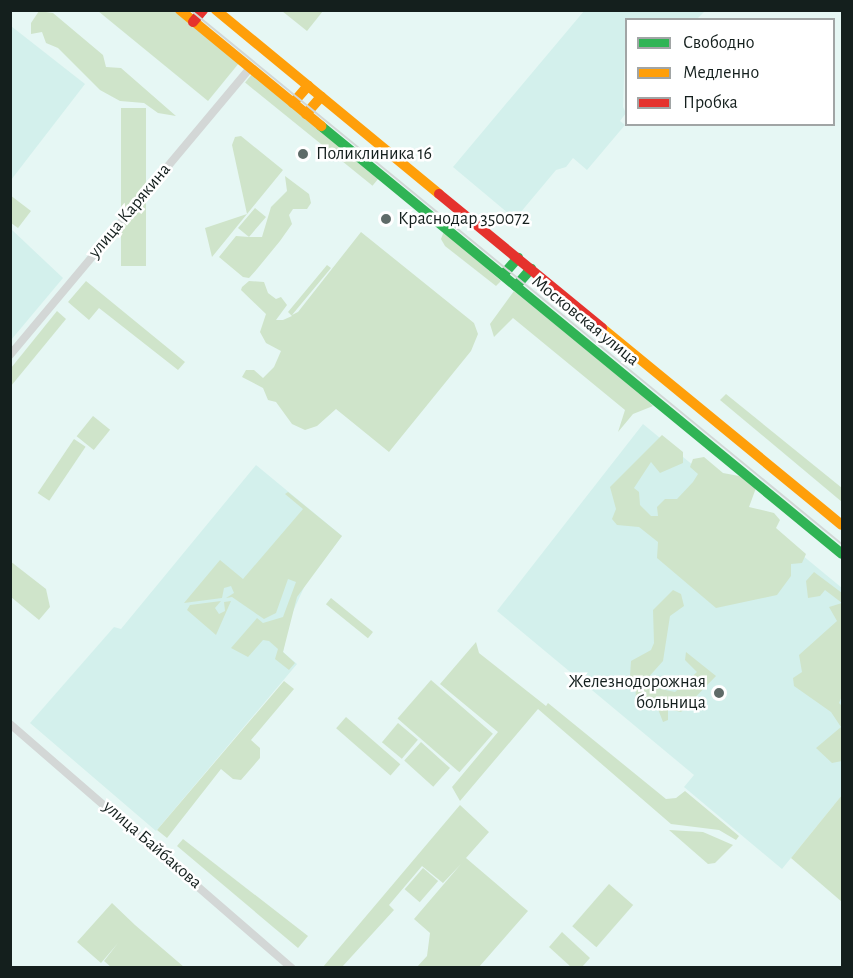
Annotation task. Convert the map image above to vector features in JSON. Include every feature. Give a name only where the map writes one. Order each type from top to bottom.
[{"type":"street","points":[[188,15],[203,10]]},
{"type":"street","name":"Московская улица","points":[[216,10],[843,525]]},
{"type":"street","name":"Московская улица","points":[[188,15],[843,554]]},
{"type":"street","name":"улица Карякина","points":[[10,355],[250,68]]},
{"type":"street","points":[[293,103],[308,86]]},
{"type":"street","points":[[306,114],[321,97]]},
{"type":"street","points":[[503,275],[518,258]]},
{"type":"street","points":[[516,286],[531,269]]},
{"type":"street","name":"улица Байбакова","points":[[10,724],[292,968]]},
{"type":"shaded area","points":[[584,11],[705,11],[698,18],[625,18],[623,107],[625,114],[620,121],[625,125],[587,170],[573,158],[566,167],[556,170],[515,219],[453,167]]},
{"type":"shaded area","points":[[11,26],[85,84],[11,180]]},
{"type":"shaded area","points":[[11,229],[63,278],[11,340]]},
{"type":"shaded area","name":"Железнодорожная больница","points":[[643,424],[842,588],[842,795],[782,869],[684,787],[694,775],[497,611]]},
{"type":"shaded area","points":[[256,465],[342,536],[306,583],[290,618],[283,652],[297,664],[156,831],[30,723],[114,627],[121,629]]},
{"type":"green space","points":[[39,11],[53,13],[103,55],[106,67],[121,68],[176,116],[158,113],[144,103],[120,101],[100,90],[58,48],[46,43],[42,32],[31,34],[31,23]]},
{"type":"green space","points":[[98,11],[174,11],[239,63],[208,101]]},
{"type":"green space","points":[[282,11],[323,11],[307,31]]},
{"type":"green space","points":[[252,74],[379,177],[373,186],[245,83]]},
{"type":"green space","points":[[121,108],[146,108],[146,266],[121,266]]},
{"type":"green space","points":[[241,136],[283,170],[212,257],[205,228],[247,214],[232,145],[235,137]]},
{"type":"green space","points":[[285,176],[309,194],[311,203],[307,209],[293,209],[289,215],[292,224],[249,278],[243,277],[219,257],[236,236],[262,237],[271,207],[287,191]]},
{"type":"green space","points":[[10,195],[31,211],[18,228],[11,223]]},
{"type":"green space","points":[[255,208],[266,217],[249,237],[238,228]]},
{"type":"green space","points":[[444,231],[501,281],[496,286],[445,246],[441,239]]},
{"type":"green space","points":[[361,232],[474,323],[478,334],[471,351],[389,452],[336,409],[317,426],[305,430],[292,424],[276,402],[268,400],[263,388],[242,377],[246,370],[254,370],[263,378],[274,367],[281,351],[266,343],[260,332],[266,314],[241,290],[242,287],[249,281],[264,282],[268,293],[276,299],[281,297],[287,305],[276,320],[292,316],[288,312],[327,265],[331,268],[292,315],[298,312]]},
{"type":"green space","points":[[86,281],[185,362],[178,370],[99,308],[89,320],[68,302]]},
{"type":"green space","points":[[514,291],[653,406],[633,414],[618,432],[625,410],[513,318],[494,337],[490,324]]},
{"type":"green space","points":[[57,311],[66,319],[11,386],[11,368]]},
{"type":"green space","points":[[726,394],[842,488],[842,502],[720,400]]},
{"type":"green space","points":[[93,416],[110,430],[94,450],[77,436]]},
{"type":"green space","points":[[662,435],[683,452],[683,463],[660,473],[651,462],[634,488],[639,492],[640,505],[651,516],[658,516],[657,507],[665,499],[677,499],[698,474],[690,467],[693,459],[704,457],[723,473],[739,476],[756,488],[749,507],[774,513],[780,520],[776,528],[806,554],[802,563],[791,564],[791,576],[777,595],[716,608],[657,558],[658,542],[639,527],[617,525],[612,519],[616,509],[610,487]]},
{"type":"green space","points":[[74,439],[86,447],[49,501],[38,493]]},
{"type":"green space","points":[[288,492],[342,536],[297,597],[283,652],[295,663],[289,670],[275,659],[278,649],[269,641],[263,640],[248,657],[231,648],[257,618],[263,623],[283,617],[296,582],[288,579],[276,613],[264,619],[232,597],[226,598],[234,593],[231,586],[224,588],[222,598],[184,603],[220,560],[243,579],[303,509],[285,494]]},
{"type":"green space","points":[[10,561],[46,589],[50,607],[39,620],[11,597]]},
{"type":"green space","points":[[814,572],[842,593],[842,603],[825,590],[820,596],[808,598],[806,581]]},
{"type":"green space","points":[[673,590],[681,594],[684,606],[670,616],[663,661],[646,680],[651,687],[675,692],[697,672],[685,660],[686,652],[716,676],[681,712],[668,709],[668,720],[663,722],[658,709],[636,698],[635,683],[630,676],[631,661],[651,650],[654,643],[653,610]]},
{"type":"green space","points":[[331,598],[373,632],[368,638],[326,604]]},
{"type":"green space","points":[[221,601],[215,608],[219,614],[225,611],[224,602],[231,601],[216,635],[187,610],[190,605]]},
{"type":"green space","points":[[842,603],[842,696],[839,703],[842,706],[842,761],[832,763],[816,748],[841,727],[831,712],[794,686],[793,678],[802,672],[799,655],[837,621],[829,607]]},
{"type":"green space","points":[[476,642],[479,653],[546,706],[548,703],[666,799],[676,798],[685,791],[739,836],[736,840],[719,830],[671,824],[538,709],[460,801],[452,787],[498,732],[440,684]]},
{"type":"green space","points":[[431,680],[493,734],[459,772],[398,718]]},
{"type":"green space","points":[[284,681],[294,689],[251,740],[260,748],[260,758],[241,780],[233,779],[221,769],[167,838],[157,830]]},
{"type":"green space","points":[[346,717],[400,764],[390,776],[336,728]]},
{"type":"green space","points":[[398,723],[418,740],[402,759],[382,742]]},
{"type":"green space","points":[[421,742],[450,768],[433,787],[404,761]]},
{"type":"green space","points":[[842,795],[842,902],[791,858]]},
{"type":"green space","points":[[460,805],[489,832],[466,858],[528,911],[479,967],[417,967],[427,956],[430,933],[414,919],[461,864],[443,883],[422,866],[389,905],[394,910],[342,967],[323,967]]},
{"type":"green space","points":[[669,830],[703,832],[733,845],[715,863],[708,864]]},
{"type":"green space","points":[[183,839],[308,936],[298,948],[177,846]]},
{"type":"green space","points":[[423,868],[438,881],[420,902],[405,889]]},
{"type":"green space","points":[[609,884],[633,905],[596,947],[572,926]]},
{"type":"green space","points":[[112,903],[184,967],[111,967],[104,961],[118,943],[101,963],[77,942]]},
{"type":"green space","points":[[562,932],[590,958],[582,967],[571,967],[549,947]]},
{"type":"tram line","points":[[191,10],[842,544]]},
{"type":"traffic: fast","points":[[321,126],[842,554]]},
{"type":"traffic: fast","points":[[503,275],[518,258]]},
{"type":"traffic: fast","points":[[516,286],[531,269]]},
{"type":"traffic: slow","points":[[180,10],[321,126]]},
{"type":"traffic: slow","points":[[216,10],[439,194]]},
{"type":"traffic: slow","points":[[293,103],[308,86]]},
{"type":"traffic: slow","points":[[306,114],[321,97]]},
{"type":"traffic: slow","points":[[602,328],[842,525]]},
{"type":"traffic: jam","points":[[193,22],[203,10]]},
{"type":"traffic: jam","points":[[439,194],[602,328]]},
{"type":"place","name":"Поликлиника 16","points":[[303,154]]},
{"type":"place","name":"Краснодар 350072","points":[[386,219]]},
{"type":"place","name":"Железнодорожная больница","points":[[719,693]]}]
